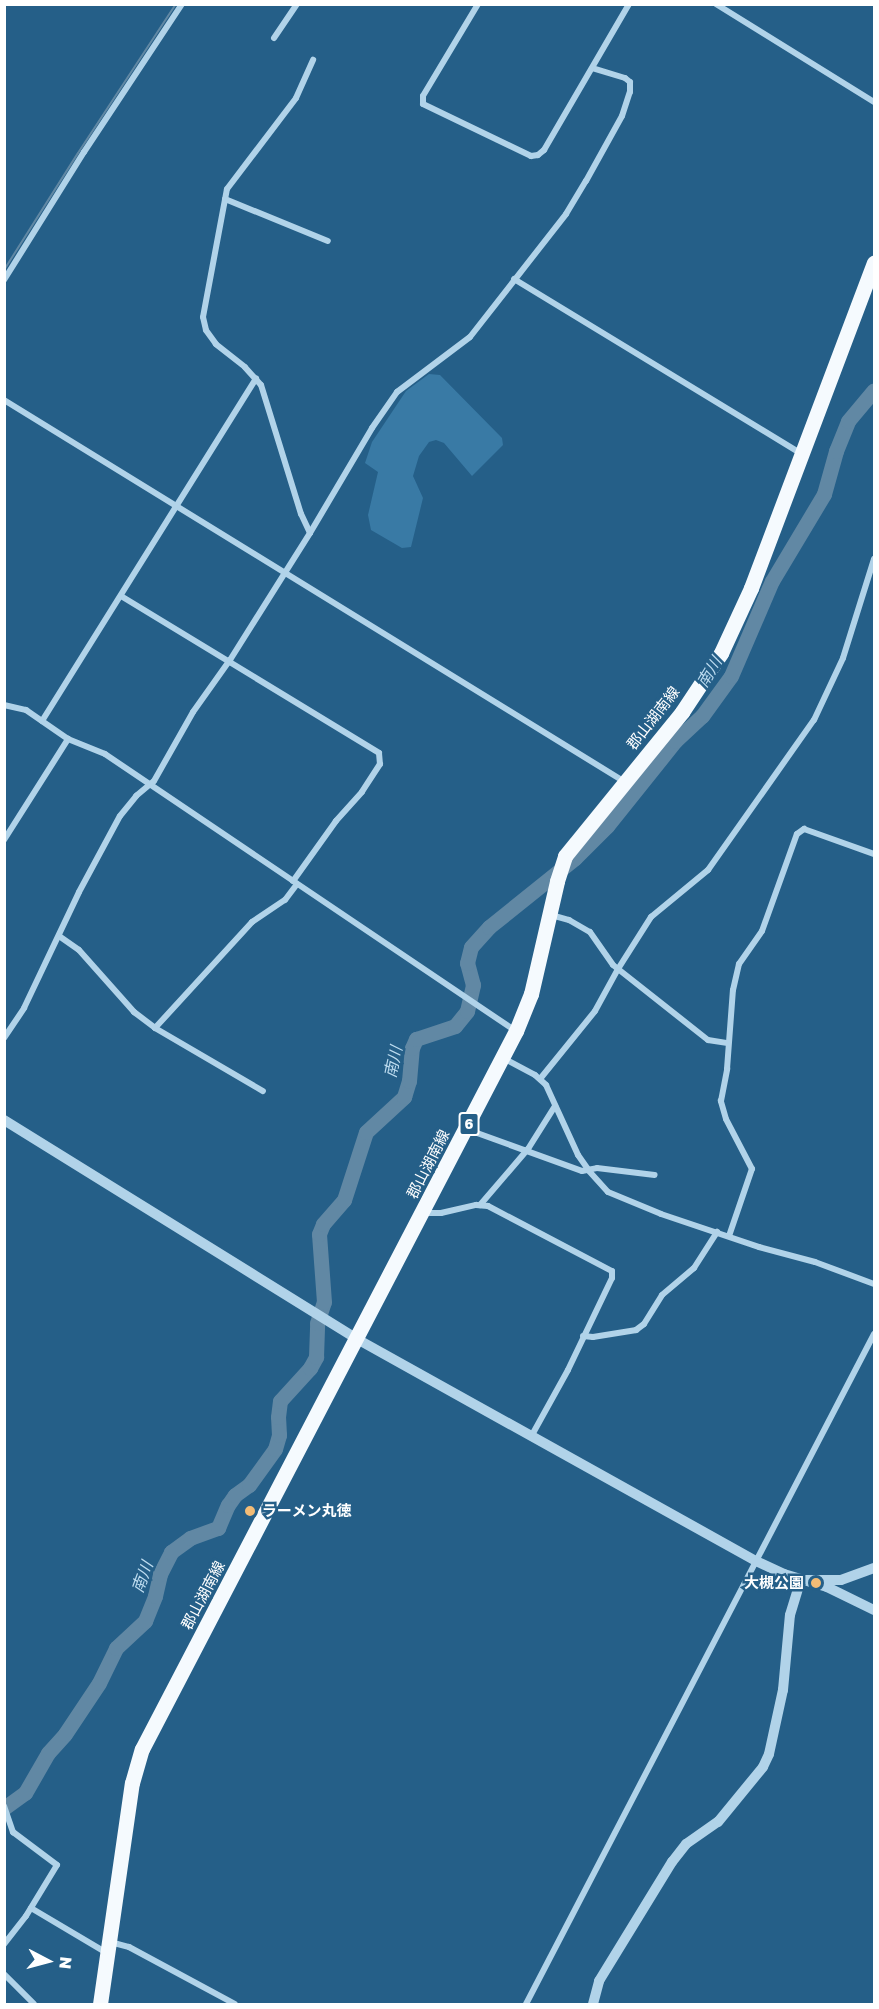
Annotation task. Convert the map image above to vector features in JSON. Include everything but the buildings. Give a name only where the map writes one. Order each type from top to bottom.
[{"type":"main road","name":"郡山湖南線","points":[[100,2004],[132,1783],[142,1749],[516,1032],[531,994],[565,856],[701,686],[721,653],[752,588],[874,262]]},
{"type":"street","points":[[4,280],[84,152],[182,4]]},
{"type":"street","points":[[274,38],[297,4]]},
{"type":"street","points":[[478,4],[423,96],[423,104],[534,156],[544,150],[629,4]]},
{"type":"street","points":[[716,4],[874,102]]},
{"type":"street","points":[[310,532],[301,514],[261,385],[256,378],[216,344],[203,324],[227,189],[296,98],[313,60]]},
{"type":"street","points":[[4,1038],[24,1008],[120,816],[136,796],[154,782],[193,712],[230,660],[356,453],[397,392],[470,337],[566,214],[625,109],[630,82],[625,78],[593,68]]},
{"type":"street","points":[[225,199],[328,241]]},
{"type":"street","points":[[514,279],[802,454]]},
{"type":"street","points":[[42,721],[256,378]]},
{"type":"street","points":[[4,400],[626,782]]},
{"type":"street","points":[[540,1079],[595,1011],[651,917],[708,870],[814,720],[843,658],[874,559]]},
{"type":"street","points":[[121,596],[230,660],[381,756],[380,764],[362,792],[336,821],[285,900],[252,922],[155,1028]]},
{"type":"street","points":[[4,705],[26,710],[68,739],[105,754],[516,1032]]},
{"type":"street","points":[[4,840],[68,739]]},
{"type":"street","points":[[729,1236],[752,1169],[723,1109],[721,1095],[727,1069],[728,1042],[738,970],[762,931],[797,834],[804,829],[874,854]]},
{"type":"street","points":[[549,914],[569,920],[590,932],[618,969],[708,1040],[728,1042]]},
{"type":"street","points":[[59,936],[79,950],[134,1012],[155,1028],[264,1090]]},
{"type":"street","points":[[502,1058],[540,1079],[589,1171],[602,1187],[615,1195],[717,1232],[815,1262],[874,1284]]},
{"type":"street","points":[[480,1205],[526,1151],[555,1106]]},
{"type":"street","points":[[4,1120],[357,1339],[756,1561],[801,1580],[826,1587],[874,1610]]},
{"type":"street","points":[[466,1129],[589,1171],[597,1167],[655,1175]]},
{"type":"street","points":[[423,1213],[441,1213],[480,1205],[488,1206],[612,1271],[612,1278],[532,1436]]},
{"type":"street","points":[[583,1336],[636,1330],[644,1324],[662,1295],[694,1268],[717,1232]]},
{"type":"street","points":[[526,2004],[874,1334]]},
{"type":"street","points":[[801,1580],[841,1580],[874,1568]]},
{"type":"street","points":[[593,2004],[599,1981],[672,1862],[686,1844],[718,1822],[763,1767],[769,1754],[783,1690],[790,1615],[801,1580]]},
{"type":"street","points":[[4,1806],[13,1832],[57,1864],[31,1908],[4,1944]]},
{"type":"street","points":[[31,1908],[108,1947],[129,1947],[235,2004]]},
{"type":"street","points":[[4,1974],[34,2004]]},
{"type":"shaded area","points":[[429,374],[440,375],[502,438],[503,445],[472,476],[444,443],[436,440],[429,442],[419,456],[413,476],[423,498],[411,547],[402,548],[371,530],[368,515],[378,472],[365,463],[372,442],[406,391]]},
{"type":"waterway","points":[[4,270],[176,4]]},
{"type":"waterway","name":"南川","points":[[4,1808],[25,1793],[48,1753],[65,1734],[99,1683],[116,1648],[145,1621],[155,1596],[160,1574],[171,1552],[190,1538],[218,1528],[235,1495],[249,1485],[275,1449],[279,1435],[280,1401],[310,1368],[316,1357],[317,1323],[324,1302],[319,1234],[323,1224],[344,1200],[366,1132],[404,1097],[409,1081],[412,1048],[416,1039],[455,1026],[467,1011],[473,985],[467,963],[471,947],[489,927],[575,858],[607,826],[675,741],[702,716],[731,676],[772,581],[824,494],[836,451],[848,421],[874,390]]},
{"type":"place","name":"ラーメン丸徳","points":[[250,1511]]},
{"type":"place","name":"大槻公園","points":[[816,1583]]}]
